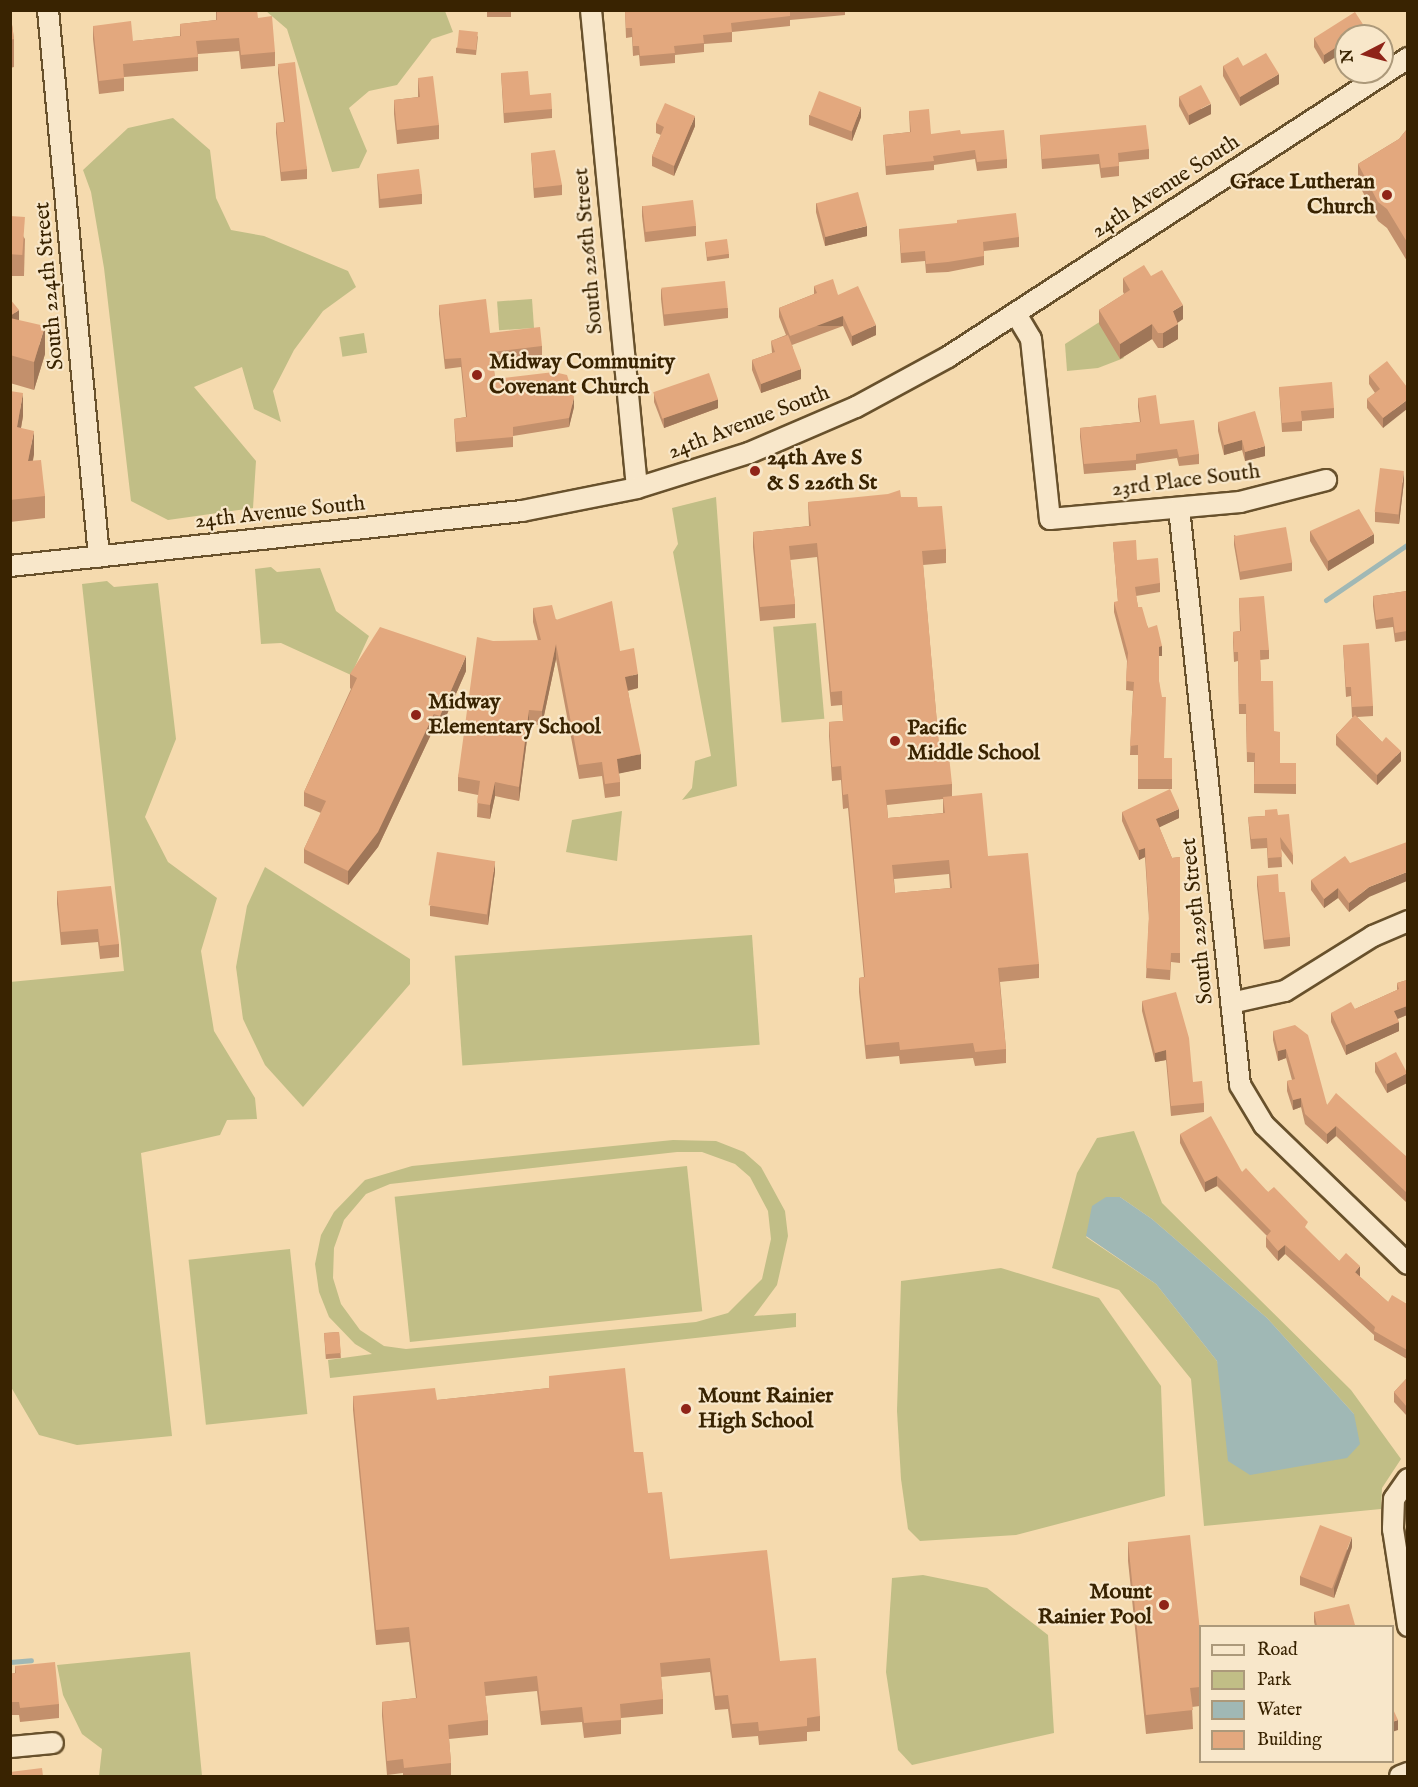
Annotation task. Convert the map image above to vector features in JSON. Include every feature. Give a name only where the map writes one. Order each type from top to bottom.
[{"type":"street","name":"South 224th Street","points":[[48,10],[99,557]]},
{"type":"street","name":"South 226th Street","points":[[591,10],[637,488]]},
{"type":"street","name":"24th Avenue South","points":[[10,566],[493,515],[637,488],[712,465],[813,427],[899,385],[1016,314],[1407,58]]},
{"type":"street","name":"23rd Place South","points":[[1016,314],[1031,339],[1050,519],[1240,502],[1326,480]]},
{"type":"street","name":"South 229th Street","points":[[1179,508],[1240,1085],[1250,1107],[1264,1125],[1407,1264]]},
{"type":"street","points":[[1230,1003],[1285,992],[1373,936],[1407,921]]},
{"type":"street","points":[[1407,1479],[1394,1499],[1393,1529],[1407,1626]]},
{"type":"street","points":[[10,1747],[53,1743]]},
{"type":"street","points":[[1400,1776],[1407,1773]]},
{"type":"green space","points":[[266,11],[445,11],[453,32],[432,39],[397,85],[369,91],[349,108],[367,151],[359,168],[332,172],[287,29]]},
{"type":"green space","points":[[173,118],[210,150],[216,198],[231,230],[264,236],[348,271],[356,287],[323,311],[294,350],[273,391],[281,422],[254,409],[242,367],[194,387],[256,461],[253,508],[168,520],[131,501],[104,268],[91,192],[83,170],[128,128]]},
{"type":"green space","points":[[532,299],[534,328],[499,330],[497,301]]},
{"type":"green space","points":[[1101,321],[1124,358],[1098,368],[1067,371],[1065,344]]},
{"type":"green space","points":[[364,333],[367,353],[342,357],[339,337]]},
{"type":"green space","points":[[716,497],[737,786],[682,800],[692,788],[695,761],[711,756],[673,552],[678,544],[672,508]]},
{"type":"green space","points":[[271,567],[277,572],[320,568],[336,611],[369,636],[351,675],[281,643],[261,644],[255,569]]},
{"type":"green space","points":[[107,581],[114,587],[158,583],[176,739],[145,817],[168,862],[217,898],[201,951],[214,1031],[255,1098],[257,1119],[227,1120],[220,1135],[141,1153],[172,1436],[77,1445],[39,1435],[11,1387],[10,982],[124,971],[82,584]]},
{"type":"green space","points":[[816,623],[824,719],[782,722],[773,627]]},
{"type":"green space","points":[[622,811],[617,861],[566,852],[572,820]]},
{"type":"green space","points":[[265,867],[410,959],[410,984],[303,1107],[265,1065],[243,1019],[236,967],[247,906]]},
{"type":"green space","points":[[752,935],[760,1045],[462,1066],[455,956]]},
{"type":"green space","points":[[1134,1131],[1162,1203],[1351,1390],[1401,1459],[1382,1488],[1381,1509],[1204,1526],[1191,1379],[1119,1290],[1052,1268],[1077,1173],[1097,1138]],"holes":[[[1120,1197],[1152,1219],[1267,1318],[1354,1414],[1221,1374],[1217,1361],[1156,1284],[1086,1237]]]},
{"type":"green space","points":[[673,1140],[716,1141],[744,1152],[761,1167],[785,1211],[788,1236],[777,1285],[754,1316],[796,1313],[796,1327],[330,1378],[328,1360],[372,1354],[355,1344],[329,1317],[319,1292],[315,1264],[321,1235],[334,1212],[365,1180],[412,1166]],"holes":[[[677,1152],[702,1152],[735,1164],[750,1177],[768,1211],[771,1239],[762,1279],[728,1313],[696,1322],[406,1349],[384,1346],[360,1330],[341,1304],[333,1278],[334,1248],[344,1220],[366,1194],[390,1184]]]},
{"type":"green space","points":[[687,1166],[702,1311],[410,1342],[395,1197]]},
{"type":"green space","points":[[290,1249],[307,1414],[206,1425],[189,1260]]},
{"type":"green space","points":[[1001,1268],[1099,1298],[1161,1386],[1165,1496],[1016,1535],[920,1541],[908,1529],[901,1479],[897,1411],[901,1281]]},
{"type":"green space","points":[[923,1575],[987,1588],[1048,1635],[1054,1733],[912,1765],[898,1750],[886,1672],[892,1578]]},
{"type":"green space","points":[[190,1652],[202,1776],[99,1776],[102,1749],[82,1734],[63,1695],[57,1665]]},
{"type":"water","points":[[1106,1197],[1120,1197],[1152,1219],[1267,1318],[1354,1414],[1360,1444],[1347,1458],[1250,1475],[1228,1461],[1217,1361],[1156,1284],[1086,1236],[1092,1206]]},
{"type":"building","points":[[10,10],[14,39],[10,40]]},
{"type":"building","points":[[217,10],[257,10],[258,18],[272,16],[275,52],[241,55],[239,38],[196,41],[198,57],[123,64],[124,78],[99,81],[93,26],[131,21],[133,41],[181,36],[180,24],[217,20]]},
{"type":"building","points":[[625,10],[790,10],[790,16],[731,23],[732,32],[703,35],[704,43],[674,46],[675,53],[640,56],[639,46],[633,46],[632,28],[626,28]]},
{"type":"building","points":[[1355,12],[1363,24],[1336,24]]},
{"type":"building","points":[[1334,25],[1334,49],[1324,55],[1314,38]]},
{"type":"building","points":[[459,30],[478,32],[476,50],[457,48]]},
{"type":"building","points":[[1266,53],[1279,74],[1240,97],[1223,66],[1238,57],[1243,66]]},
{"type":"building","points":[[295,62],[307,169],[281,172],[276,123],[285,122],[278,64]]},
{"type":"building","points":[[528,71],[530,95],[551,93],[552,109],[504,113],[501,73]]},
{"type":"building","points":[[433,76],[439,125],[397,130],[394,100],[420,97],[418,78]]},
{"type":"building","points":[[1201,85],[1211,104],[1189,115],[1179,97]]},
{"type":"building","points":[[819,91],[861,107],[852,131],[810,115]]},
{"type":"building","points":[[665,103],[695,116],[674,166],[652,156],[664,127],[656,123]]},
{"type":"building","points":[[929,109],[931,134],[960,130],[961,134],[1004,130],[1007,159],[977,162],[975,150],[933,156],[934,161],[886,166],[883,135],[911,132],[909,111]]},
{"type":"building","points":[[1146,125],[1149,149],[1118,153],[1119,166],[1101,168],[1099,154],[1042,159],[1040,135]]},
{"type":"building","name":"Grace Lutheran Church","points":[[1407,129],[1407,242],[1387,209],[1378,202],[1358,164],[1399,139]]},
{"type":"building","points":[[555,150],[562,185],[534,188],[531,153]]},
{"type":"building","points":[[419,169],[422,194],[380,199],[377,174]]},
{"type":"building","points":[[858,192],[867,226],[826,237],[816,203]]},
{"type":"building","points":[[693,200],[696,226],[646,232],[642,206]]},
{"type":"building","points":[[1016,213],[1019,237],[983,242],[984,256],[926,264],[925,251],[901,253],[899,229],[957,223],[957,220]]},
{"type":"building","points":[[10,216],[25,217],[22,255],[10,254]]},
{"type":"building","points":[[727,239],[729,254],[707,257],[705,242]]},
{"type":"building","points":[[1144,265],[1151,276],[1162,270],[1183,305],[1173,311],[1178,324],[1163,333],[1158,333],[1152,324],[1120,344],[1099,310],[1130,290],[1123,278]]},
{"type":"building","points":[[833,279],[838,295],[858,286],[876,325],[852,336],[843,316],[790,336],[779,308],[817,293],[814,286]]},
{"type":"building","points":[[725,281],[728,308],[664,315],[661,288]]},
{"type":"building","points":[[10,299],[19,310],[10,316]]},
{"type":"building","name":"Midway Community Covenant Church","points":[[486,299],[490,333],[540,327],[542,346],[492,352],[495,379],[554,372],[567,375],[574,397],[569,418],[513,427],[513,437],[456,442],[454,419],[467,417],[461,358],[445,359],[439,305]]},
{"type":"building","points":[[10,318],[45,326],[34,362],[10,355]]},
{"type":"building","points":[[788,335],[801,369],[761,384],[752,360],[775,352],[771,341]]},
{"type":"building","points":[[1387,361],[1407,387],[1407,400],[1383,418],[1367,399],[1380,389],[1369,375]]},
{"type":"building","points":[[709,373],[718,399],[662,419],[653,392]]},
{"type":"building","points":[[1332,382],[1334,408],[1301,411],[1302,421],[1282,423],[1279,387]]},
{"type":"building","points":[[10,391],[23,393],[17,427],[34,431],[28,461],[41,460],[45,496],[10,500]]},
{"type":"building","points":[[1156,395],[1160,424],[1194,420],[1199,454],[1179,457],[1177,449],[1136,454],[1136,460],[1084,464],[1080,428],[1141,422],[1138,398]]},
{"type":"building","points":[[1255,411],[1265,446],[1245,452],[1242,440],[1224,445],[1218,422]]},
{"type":"building","points":[[1380,468],[1404,471],[1398,515],[1375,512]]},
{"type":"building","points":[[900,490],[901,497],[917,497],[918,507],[942,506],[946,549],[922,551],[940,757],[949,756],[952,784],[885,790],[888,818],[945,813],[943,797],[982,793],[988,856],[1028,853],[1039,964],[998,968],[1006,1049],[975,1052],[973,1043],[900,1050],[899,1042],[866,1045],[859,978],[865,977],[848,794],[843,795],[841,766],[832,767],[829,722],[843,721],[842,691],[831,692],[817,543],[789,546],[795,604],[760,607],[753,532],[811,526],[808,502],[888,494]],"holes":[[[949,860],[952,888],[895,893],[892,865]]]},
{"type":"building","points":[[1359,509],[1374,534],[1328,561],[1310,531]]},
{"type":"building","points":[[1286,527],[1292,562],[1240,572],[1234,536]]},
{"type":"building","points":[[1136,540],[1137,560],[1158,558],[1160,583],[1135,587],[1138,607],[1142,607],[1148,628],[1157,625],[1162,646],[1159,647],[1159,681],[1162,697],[1166,697],[1164,758],[1172,758],[1172,779],[1138,779],[1138,745],[1130,746],[1134,682],[1126,681],[1128,653],[1114,602],[1118,601],[1113,542]]},
{"type":"building","points":[[1407,591],[1407,631],[1395,633],[1393,617],[1376,620],[1373,596]]},
{"type":"building","points":[[1264,596],[1269,650],[1260,650],[1261,681],[1273,681],[1274,731],[1280,732],[1280,763],[1296,763],[1296,784],[1254,784],[1255,753],[1247,752],[1246,704],[1239,704],[1238,652],[1234,652],[1233,632],[1241,631],[1239,598]]},
{"type":"building","points":[[612,601],[620,651],[634,648],[638,674],[625,677],[641,754],[617,759],[620,782],[605,784],[602,762],[579,765],[556,644],[542,711],[529,710],[519,787],[495,782],[490,805],[477,803],[480,781],[458,777],[477,637],[493,641],[541,640],[533,608],[552,605],[556,620]]},
{"type":"building","points":[[380,627],[466,656],[440,716],[434,714],[378,832],[348,871],[304,849],[326,801],[304,792],[357,678],[350,674]]},
{"type":"building","points":[[1369,643],[1373,706],[1352,707],[1351,687],[1346,687],[1343,645]]},
{"type":"building","points":[[1355,715],[1382,742],[1386,737],[1401,751],[1377,775],[1336,735]]},
{"type":"building","points":[[1170,789],[1179,809],[1156,819],[1172,858],[1180,857],[1180,953],[1171,953],[1170,970],[1146,968],[1149,914],[1145,848],[1139,850],[1122,812]]},
{"type":"building","points":[[1277,809],[1278,815],[1289,814],[1293,855],[1280,837],[1282,857],[1268,858],[1267,838],[1251,839],[1248,817],[1265,816],[1265,810]]},
{"type":"building","points":[[1407,842],[1407,872],[1369,887],[1349,903],[1338,888],[1324,899],[1311,880],[1345,856],[1350,863]]},
{"type":"building","points":[[437,852],[495,861],[487,915],[429,905]]},
{"type":"building","points":[[1278,874],[1279,892],[1285,892],[1290,937],[1264,940],[1257,876]]},
{"type":"building","points":[[111,886],[119,944],[100,946],[98,929],[61,932],[57,891]]},
{"type":"building","points":[[1407,980],[1407,1006],[1394,1011],[1399,1022],[1346,1045],[1331,1013],[1351,1002],[1355,1009],[1399,989],[1397,983]]},
{"type":"building","points":[[1176,992],[1189,1038],[1193,1082],[1202,1081],[1204,1103],[1171,1106],[1166,1050],[1155,1053],[1142,1001]]},
{"type":"building","points":[[1295,1025],[1308,1035],[1327,1105],[1336,1093],[1407,1157],[1407,1193],[1336,1126],[1327,1134],[1305,1114],[1301,1098],[1293,1100],[1287,1081],[1295,1079],[1286,1049],[1278,1051],[1273,1031]]},
{"type":"building","points":[[1396,1052],[1407,1073],[1387,1084],[1376,1063]]},
{"type":"building","points":[[1211,1116],[1242,1172],[1246,1168],[1268,1192],[1274,1187],[1308,1222],[1305,1227],[1339,1261],[1346,1253],[1360,1266],[1355,1272],[1388,1302],[1392,1295],[1407,1304],[1407,1350],[1374,1331],[1375,1327],[1285,1245],[1278,1251],[1266,1237],[1271,1231],[1217,1176],[1205,1182],[1180,1134]]},
{"type":"building","points":[[339,1332],[341,1353],[326,1354],[324,1333]]},
{"type":"building","points":[[625,1368],[634,1452],[643,1452],[648,1493],[662,1492],[670,1559],[767,1550],[780,1661],[816,1658],[820,1716],[807,1718],[807,1726],[759,1731],[758,1722],[732,1724],[728,1695],[715,1696],[710,1658],[660,1663],[663,1699],[620,1704],[621,1720],[584,1723],[582,1707],[541,1711],[537,1676],[484,1682],[488,1720],[448,1725],[451,1763],[404,1768],[403,1759],[387,1761],[382,1702],[417,1698],[409,1627],[376,1630],[353,1396],[435,1388],[437,1400],[549,1388],[549,1376]]},
{"type":"building","points":[[1407,1378],[1407,1407],[1394,1392]]},
{"type":"building","points":[[1320,1525],[1352,1537],[1332,1589],[1300,1576]]},
{"type":"building","name":"Mount Rainier Pool","points":[[1190,1535],[1199,1625],[1199,1687],[1190,1688],[1193,1710],[1146,1715],[1128,1542]]},
{"type":"building","points":[[1349,1604],[1355,1625],[1317,1625],[1314,1612]]},
{"type":"building","points":[[55,1662],[59,1704],[20,1708],[19,1702],[10,1702],[10,1674],[16,1673],[15,1666]]},
{"type":"building","points":[[42,1768],[43,1776],[10,1776],[10,1772]]},
{"type":"waterway","points":[[1326,600],[1408,544]]},
{"type":"waterway","points":[[10,1662],[31,1660]]},
{"type":"place","name":"Grace Lutheran Church","points":[[1387,195]]},
{"type":"place","name":"Midway Community Covenant Church","points":[[477,375]]},
{"type":"place","name":"24th Ave S & S 226th St","points":[[755,471]]},
{"type":"place","name":"Midway Elementary School","points":[[416,715]]},
{"type":"place","name":"Pacific Middle School","points":[[895,741]]},
{"type":"place","name":"Mount Rainier High School","points":[[686,1409]]},
{"type":"place","name":"Mount Rainier Pool","points":[[1164,1605]]}]
